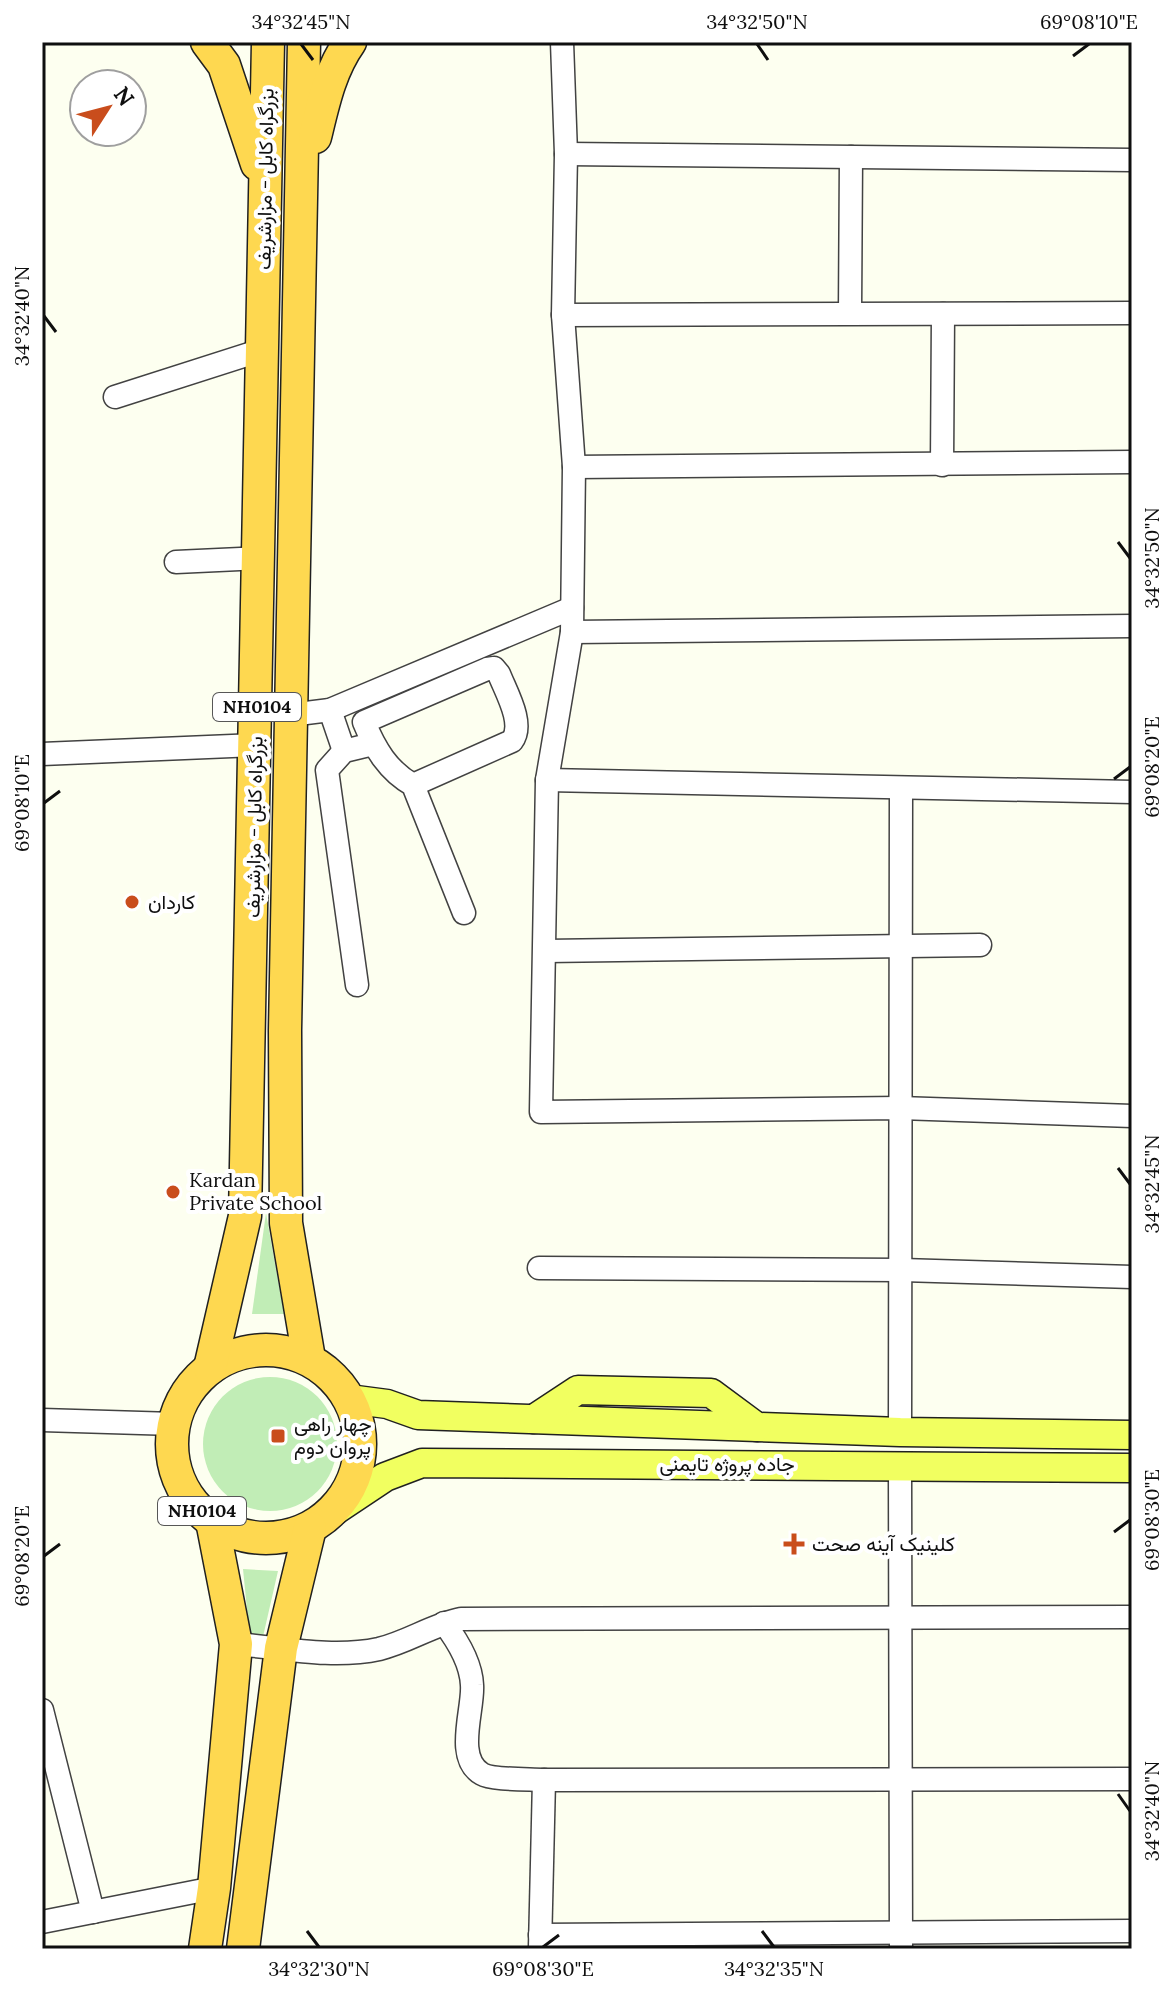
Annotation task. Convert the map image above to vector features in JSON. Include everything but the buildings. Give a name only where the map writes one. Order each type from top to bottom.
[{"type":"highway","points":[[207,42],[224,65],[265,188]]},
{"type":"highway","name":"بزرگراه کابل - مزارشریف","points":[[210,1368],[245,1216],[268,42]]},
{"type":"highway","name":"بزرگراه کابل - مزارشریف","points":[[304,42],[285,1030],[286,1223],[309,1359]]},
{"type":"highway","points":[[301,190],[326,92],[341,55],[350,42]]},
{"type":"highway","name":"NH0104","points":[[243,1949],[281,1648],[322,1520],[355,1477],[361,1437],[349,1399],[332,1376],[309,1359],[275,1349],[241,1352],[210,1368],[187,1393],[174,1424],[173,1461],[187,1495],[212,1521],[243,1536],[277,1538],[322,1520]]},
{"type":"highway","name":"NH0104","points":[[205,1949],[214,1888],[236,1644],[212,1521]]},
{"type":"main road","name":"جاده پروژه تایمنی","points":[[349,1399],[387,1404],[418,1415],[900,1432],[1132,1435]]},
{"type":"main road","name":"جاده پروژه تایمنی","points":[[322,1520],[385,1477],[422,1463],[1132,1468]]},
{"type":"street","points":[[562,42],[566,154],[563,315],[574,467],[572,632],[547,780],[541,1112],[900,1108],[1132,1116]]},
{"type":"street","points":[[566,154],[1132,160]]},
{"type":"street","points":[[850,313],[851,157]]},
{"type":"street","points":[[563,315],[1132,313]]},
{"type":"street","points":[[942,465],[943,314]]},
{"type":"street","points":[[115,397],[262,350]]},
{"type":"street","points":[[574,467],[1132,462]]},
{"type":"street","points":[[176,562],[259,558]]},
{"type":"street","points":[[290,715],[330,710],[572,608]]},
{"type":"street","points":[[572,632],[1132,626]]},
{"type":"street","points":[[413,785],[512,741],[517,734],[517,725],[494,668],[364,722],[373,744],[396,776],[413,785],[464,913]]},
{"type":"street","points":[[330,710],[344,751]]},
{"type":"street","points":[[357,985],[327,770],[344,751],[373,744]]},
{"type":"street","points":[[42,754],[256,745]]},
{"type":"street","points":[[290,764],[327,770]]},
{"type":"street","points":[[547,780],[1132,792]]},
{"type":"street","points":[[900,1432],[901,788]]},
{"type":"street","points":[[546,951],[980,945]]},
{"type":"street","points":[[539,1268],[902,1270],[1132,1277]]},
{"type":"street","points":[[42,1420],[174,1424]]},
{"type":"street","points":[[900,1465],[901,1941]]},
{"type":"street","points":[[236,1644],[344,1654],[406,1642],[444,1623],[461,1619],[1132,1617]]},
{"type":"street","points":[[444,1623],[460,1646],[472,1684],[466,1742],[472,1765],[483,1775],[544,1780],[1132,1779]]},
{"type":"street","points":[[42,1710],[93,1912]]},
{"type":"street","points":[[544,1780],[540,1942],[901,1941],[1132,1931]]},
{"type":"street","points":[[42,1922],[214,1888]]},
{"type":"green space","points":[[266,1213],[284,1314],[252,1314]]},
{"type":"green space","points":[[270,1377],[296,1382],[318,1396],[332,1418],[337,1444],[332,1470],[318,1492],[296,1506],[270,1511],[244,1506],[222,1492],[208,1470],[203,1444],[208,1418],[222,1396],[244,1382]]},
{"type":"green space","points":[[243,1569],[278,1571],[262,1641],[250,1640]]},
{"type":"place","name":"کاردان","points":[[132,902]]},
{"type":"place","name":"Kardan Private School","points":[[173,1192]]},
{"type":"place","name":"چهار راهی پروان دوم","points":[[278,1436]]},
{"type":"place","name":"کلینیک آینه صحت","points":[[794,1544]]}]
